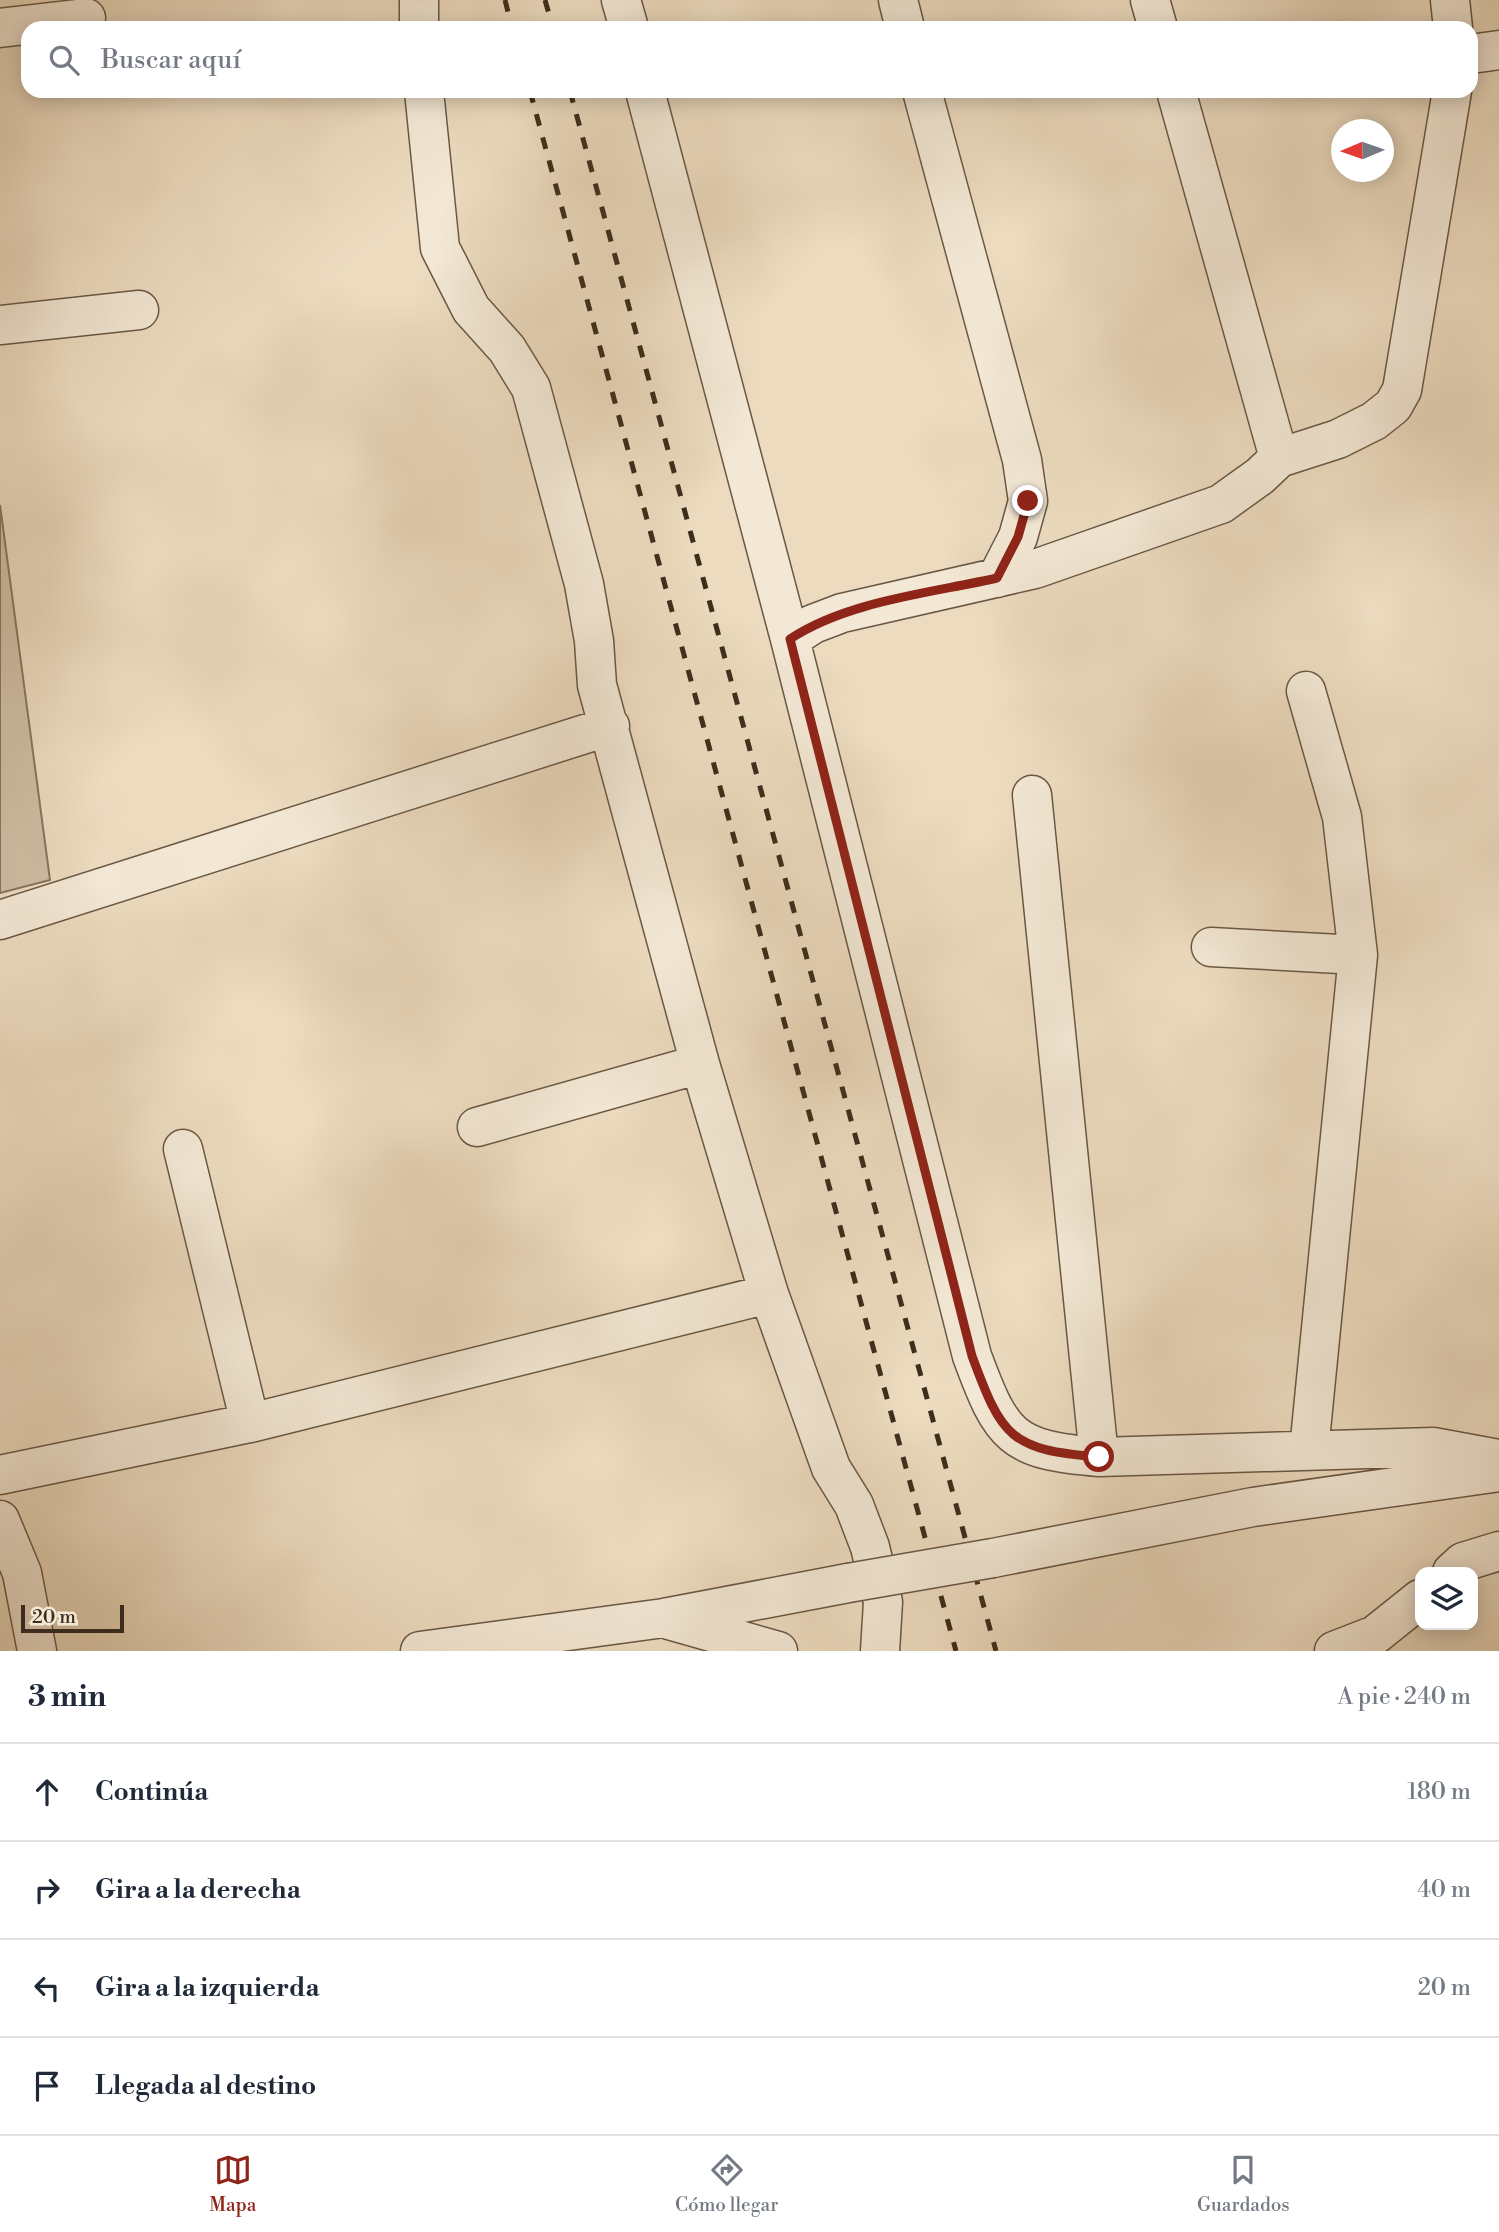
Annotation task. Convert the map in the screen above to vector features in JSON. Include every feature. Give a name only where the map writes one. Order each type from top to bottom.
[{"type":"street","points":[[419,0],[419,21]]},
{"type":"street","points":[[621,0],[627,21]]},
{"type":"street","points":[[898,0],[903,21]]},
{"type":"street","points":[[1150,0],[1156,21]]},
{"type":"street","points":[[1450,0],[1452,21]]},
{"type":"street","points":[[60,21],[86,18]]},
{"type":"street","points":[[0,28],[21,26]]},
{"type":"street","points":[[1478,53],[1499,50]]},
{"type":"street","points":[[425,98],[440,248],[471,309],[507,349],[531,388],[584,584],[594,641],[597,685],[700,1064],[769,1294],[831,1468],[854,1505],[870,1547],[883,1602],[880,1651]]},
{"type":"street","points":[[647,98],[790,639],[972,1356],[987,1397],[1005,1430],[1033,1446],[1063,1454],[1099,1457],[1433,1447],[1499,1459]]},
{"type":"street","points":[[924,98],[1022,460],[1028,501],[1018,537],[997,578]]},
{"type":"street","points":[[1178,98],[1279,458]]},
{"type":"street","points":[[790,639],[813,624],[842,613],[1035,569],[1221,504],[1260,476],[1279,458],[1338,439],[1374,421],[1393,406],[1402,390],[1450,98]]},
{"type":"street","points":[[0,326],[139,310]]},
{"type":"street","points":[[1306,691],[1342,817],[1358,955],[1309,1450]]},
{"type":"street","points":[[0,920],[610,726]]},
{"type":"street","points":[[1032,795],[1099,1457]]},
{"type":"street","points":[[1211,947],[1358,955]]},
{"type":"street","points":[[477,1127],[700,1064]]},
{"type":"street","points":[[183,1149],[250,1423]]},
{"type":"street","points":[[0,1475],[250,1423],[769,1294]]},
{"type":"street","points":[[420,1651],[664,1618],[1253,1507],[1499,1472]]},
{"type":"street","points":[[0,1520],[22,1573],[37,1651]]},
{"type":"street","points":[[1457,1567],[1463,1562],[1499,1551]]},
{"type":"street","points":[[1334,1651],[1369,1643],[1415,1603]]},
{"type":"street","points":[[664,1618],[778,1651]]},
{"type":"shaded area","points":[[0,505],[50,880],[0,893]]},
{"type":"railway","points":[[505,0],[510,21]]},
{"type":"railway","points":[[545,0],[551,21]]},
{"type":"railway","points":[[532,98],[956,1651]]},
{"type":"railway","points":[[572,98],[996,1651]]},
{"type":"route","points":[[1028,501],[1018,537],[997,578],[842,613],[813,624],[790,639],[972,1356],[987,1397],[1005,1430],[1033,1446],[1063,1454],[1099,1457]]}]
